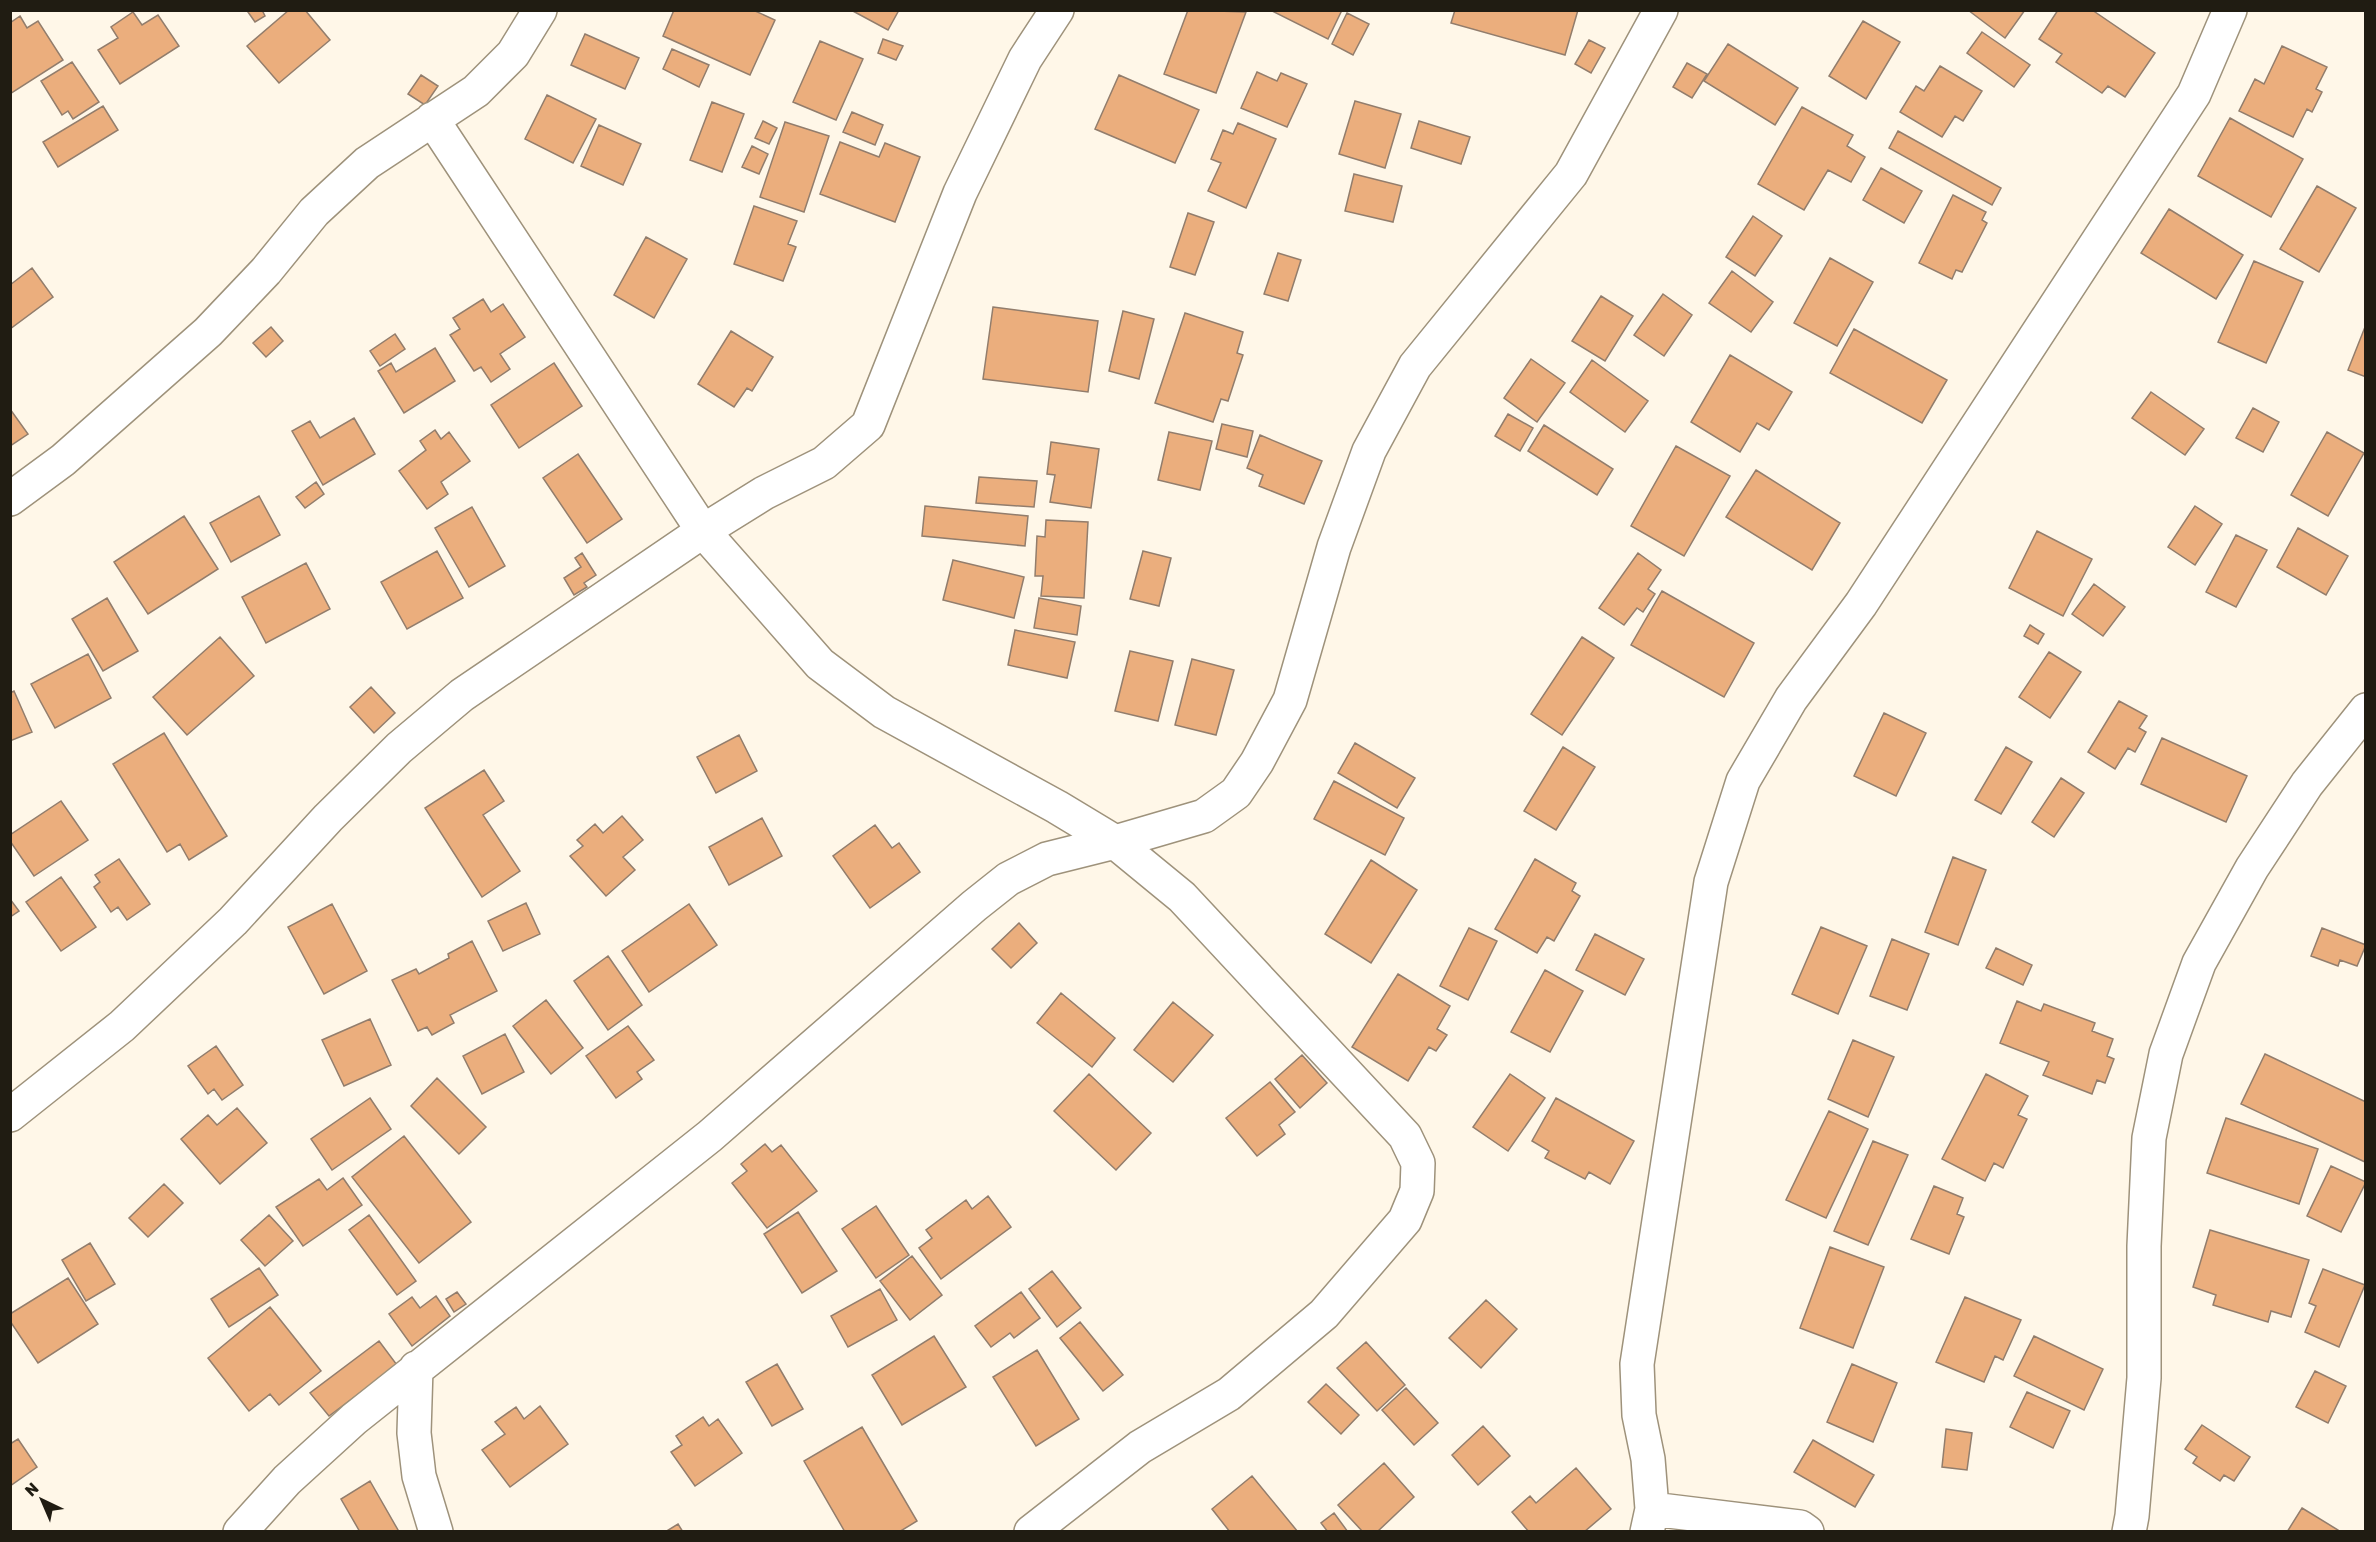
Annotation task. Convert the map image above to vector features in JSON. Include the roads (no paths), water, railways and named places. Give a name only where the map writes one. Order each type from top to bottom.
[{"type":"street","points":[[10,499],[63,460],[208,332],[266,271],[314,212],[367,163],[476,91],[513,54],[540,10]]},
{"type":"street","points":[[10,1115],[122,1026],[233,921],[399,747],[462,695],[703,531],[764,493],[824,463],[868,425],[960,193],[1025,59],[1057,10]]},
{"type":"street","points":[[240,1532],[287,1480],[354,1419],[710,1136],[1008,879],[1047,859],[1204,816],[1236,793],[1257,762],[1290,700],[1334,547],[1369,451],[1415,366],[1571,174],[1662,10]]},
{"type":"street","points":[[1807,1532],[1800,1527],[1650,1520],[1648,1459],[1639,1415],[1637,1364],[1712,882],[1743,781],[1791,699],[1867,594],[2194,94],[2230,10]]},
{"type":"street","points":[[432,119],[703,531],[820,664],[884,712],[1057,807],[1115,842],[1182,897],[1405,1136],[1418,1163],[1417,1191],[1405,1220],[1324,1314],[1229,1394],[1140,1447],[1031,1532]]},
{"type":"street","points":[[2129,1532],[2144,1378],[2144,1246],[2149,1138],[2166,1054],[2199,963],[2252,868],[2307,784],[2366,710]]},
{"type":"street","points":[[417,1368],[414,1433],[419,1476],[436,1532]]}]
